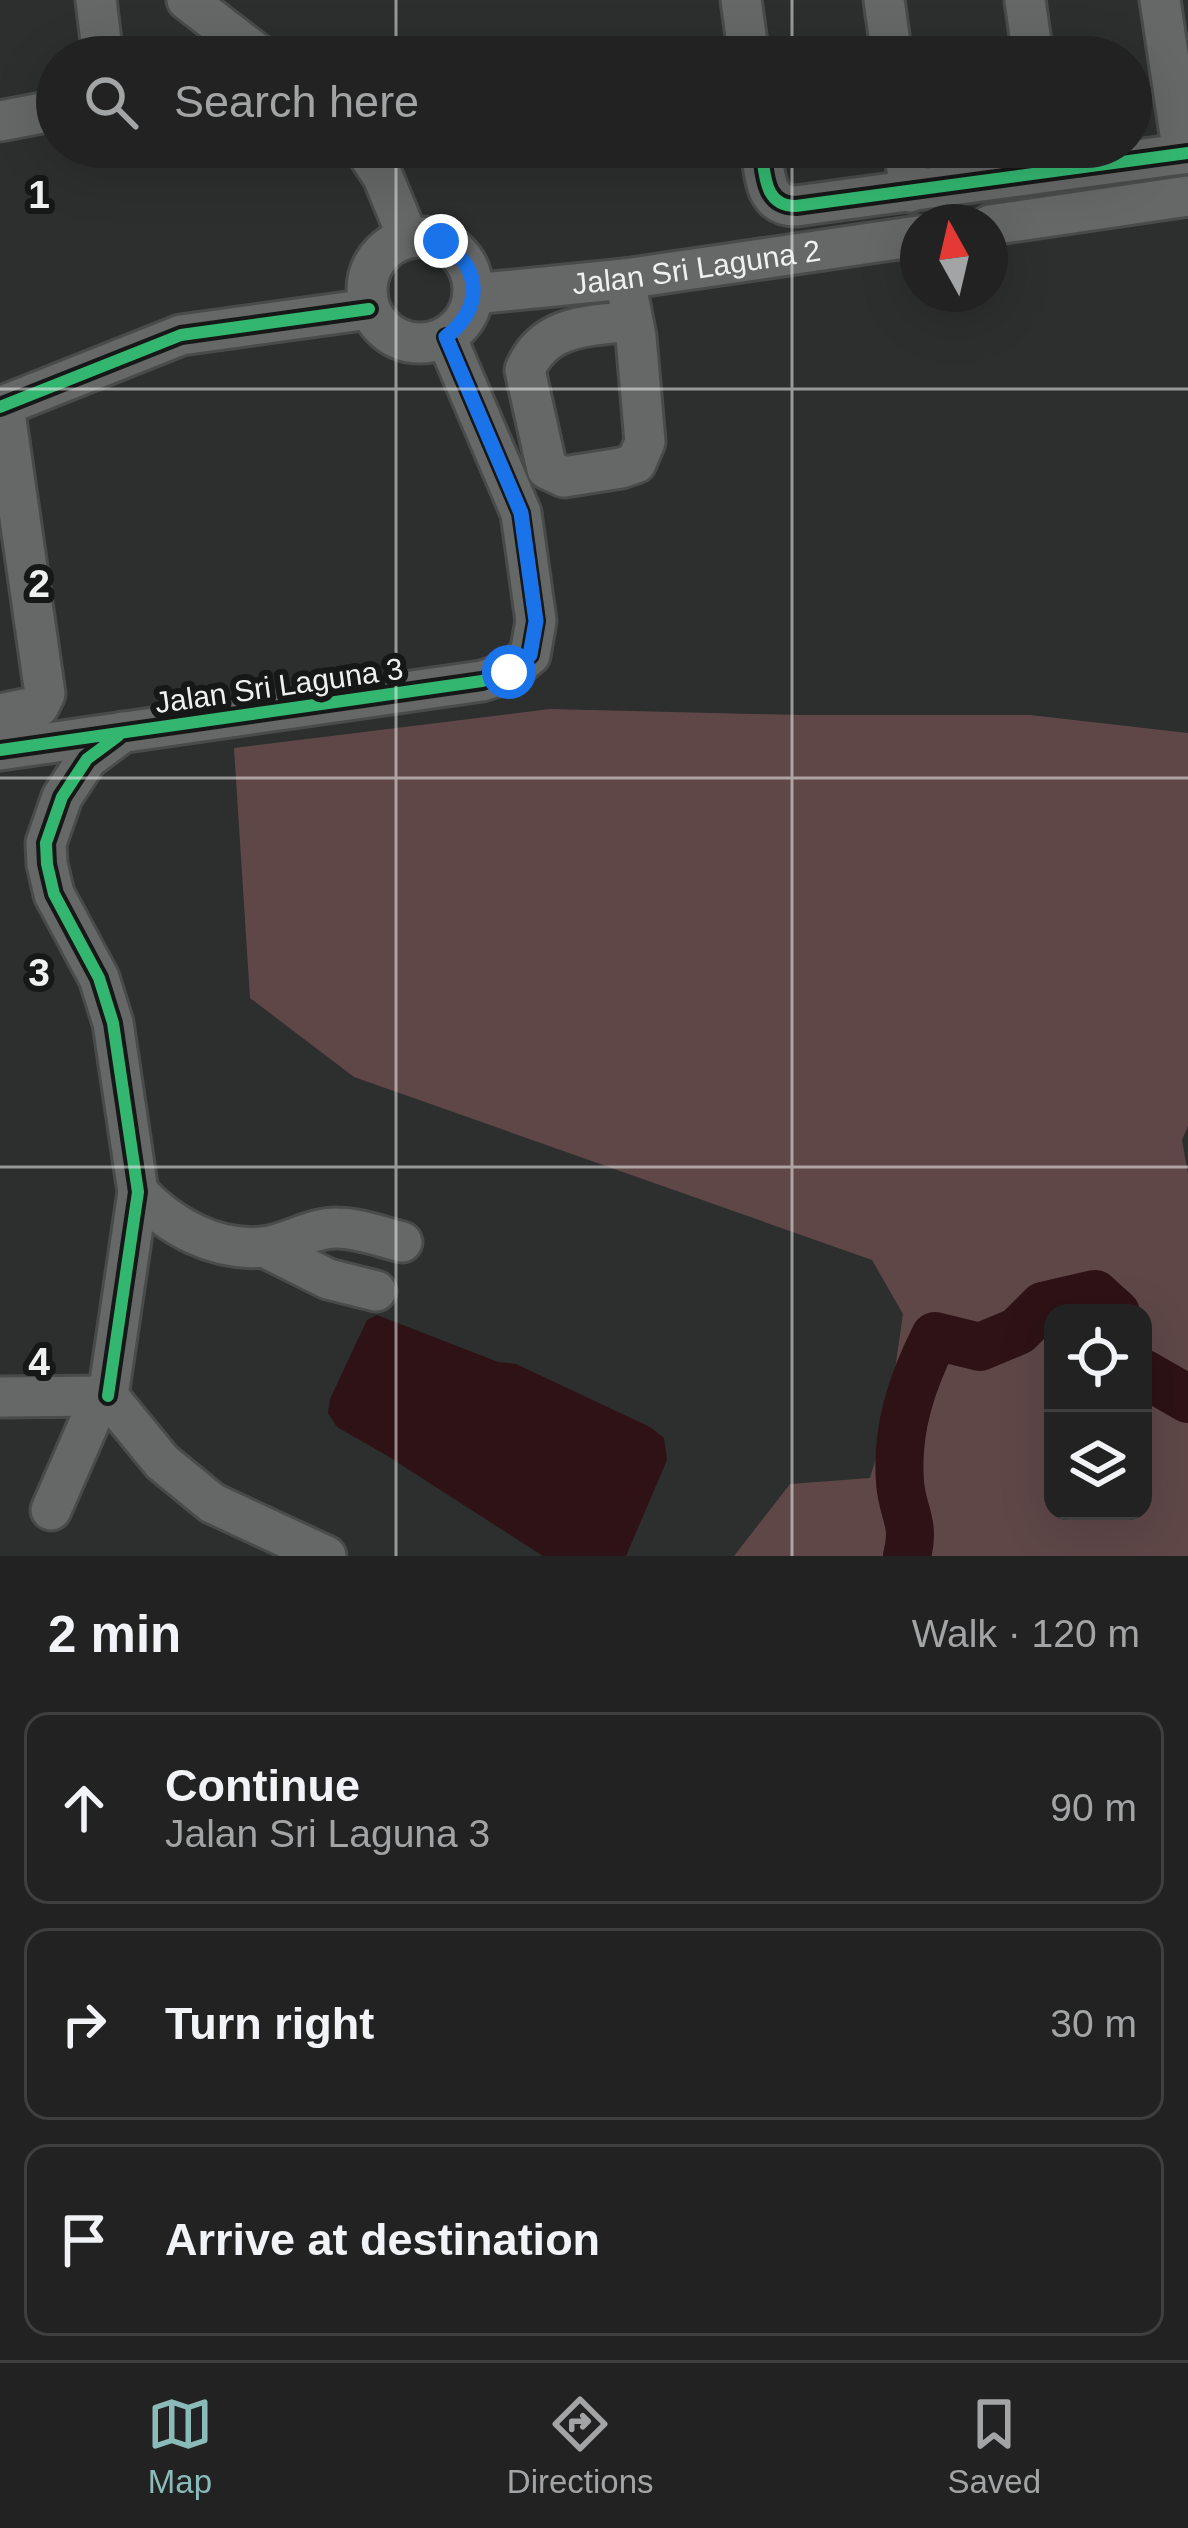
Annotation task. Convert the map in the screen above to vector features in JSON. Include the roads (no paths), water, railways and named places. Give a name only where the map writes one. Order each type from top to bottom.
[{"type":"street","points":[[95,0],[100,36]]},
{"type":"street","points":[[187,0],[234,36]]},
{"type":"street","points":[[741,0],[746,36]]},
{"type":"street","points":[[884,0],[889,36]]},
{"type":"street","points":[[1025,0],[1030,36]]},
{"type":"street","points":[[1152,155],[1186,153],[1160,0]]},
{"type":"street","points":[[0,121],[36,114]]},
{"type":"street","points":[[377,168],[408,238]]},
{"type":"street","points":[[764,168],[767,188],[782,206],[910,192],[1013,168]]},
{"type":"street","points":[[907,168],[910,192]]},
{"type":"street","points":[[1008,222],[1188,196]]},
{"type":"street","points":[[408,238],[441,241],[466,262],[472,278],[470,310],[460,326],[428,343],[410,343],[379,325],[366,291],[368,273],[377,257],[408,238]]},
{"type":"street","name":"Jalan Sri Laguna 2","points":[[473,294],[625,279],[900,239]]},
{"type":"street","points":[[625,279],[633,321]]},
{"type":"street","points":[[0,714],[39,706],[45,694],[13,557],[2,407],[182,335],[370,309]]},
{"type":"street","name":"Jalan Sri Laguna 3","points":[[51,1510],[104,1397],[138,1192],[113,1023],[99,978],[54,894],[46,843],[62,797],[87,759],[123,732],[482,681],[509,672],[530,655],[536,621],[521,513],[446,337]]},
{"type":"street","points":[[0,750],[123,732]]},
{"type":"street","points":[[138,1192],[156,1211],[190,1232],[227,1246],[264,1246],[335,1227],[402,1242]]},
{"type":"street","points":[[264,1246],[328,1279],[376,1291]]},
{"type":"street","points":[[0,1397],[104,1397],[162,1462],[212,1503],[326,1556]]},
{"type":"waterway","points":[[1052,1304],[1095,1294],[1106,1304]]},
{"type":"waterway","points":[[907,1556],[910,1534],[900,1482],[903,1425],[935,1336],[980,1347],[1018,1331],[1044,1306]]},
{"type":"waterway","points":[[1152,1378],[1188,1399]]}]
